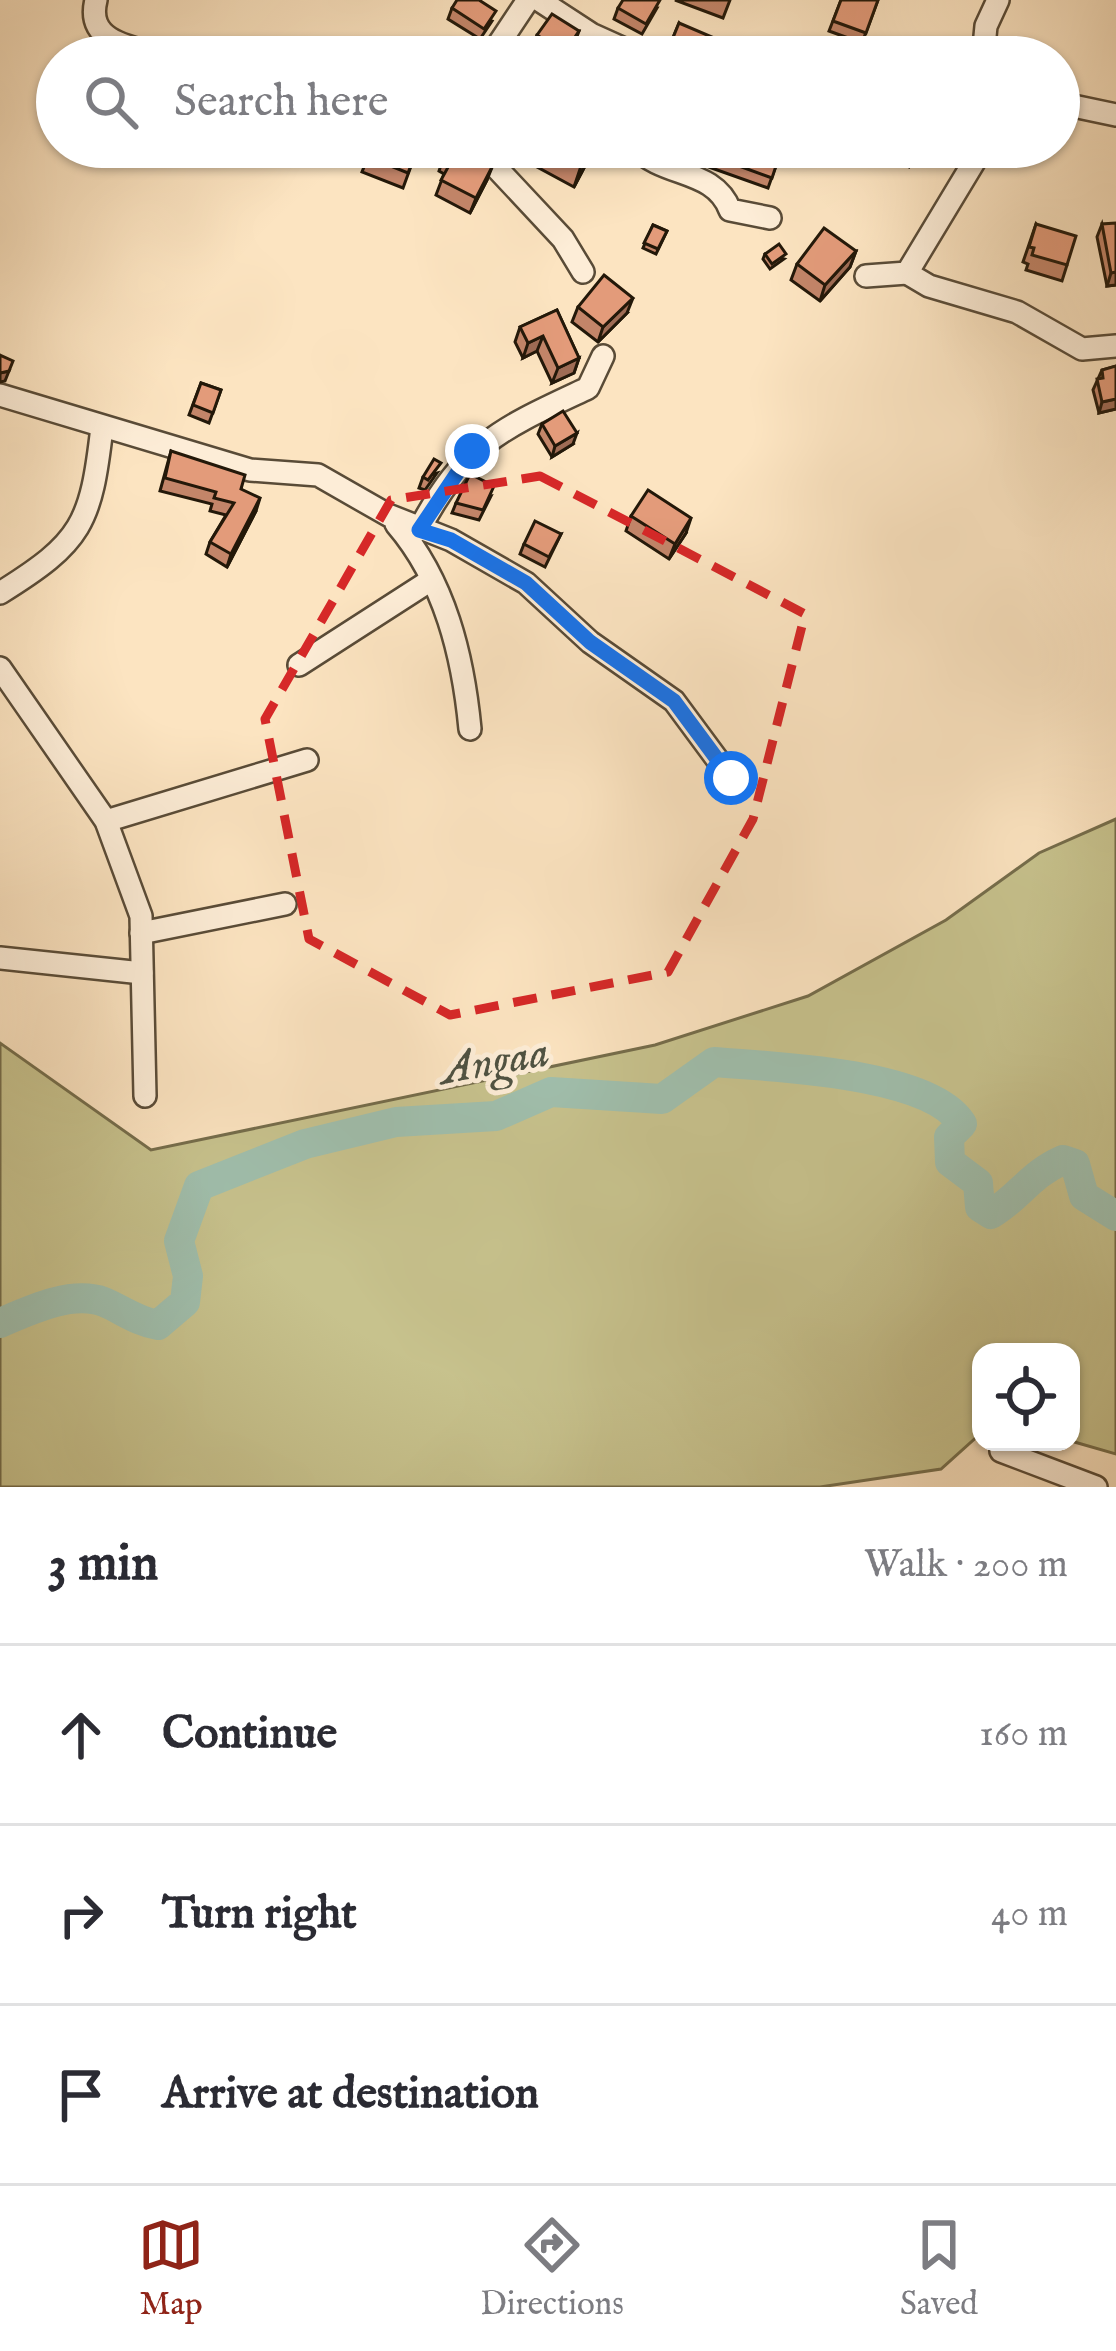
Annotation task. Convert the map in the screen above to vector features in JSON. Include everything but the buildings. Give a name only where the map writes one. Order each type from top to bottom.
[{"type":"street","points":[[96,0],[92,16],[98,32],[106,36]]},
{"type":"street","points":[[504,36],[528,0]]},
{"type":"street","points":[[539,0],[604,36]]},
{"type":"street","points":[[985,36],[998,0]]},
{"type":"street","points":[[1080,108],[1116,116]]},
{"type":"street","points":[[497,168],[548,221],[583,272]]},
{"type":"street","points":[[663,168],[719,188],[730,210],[770,218]]},
{"type":"street","points":[[907,273],[970,168]]},
{"type":"street","points":[[866,276],[907,273],[929,286],[1017,311],[1082,349],[1116,346]]},
{"type":"street","points":[[419,530],[472,451],[509,424],[588,388],[603,356]]},
{"type":"street","points":[[0,395],[250,470],[317,475],[388,515],[451,540],[526,583],[590,642],[674,701],[731,778]]},
{"type":"street","points":[[0,593],[70,545],[90,496],[102,428]]},
{"type":"street","points":[[388,515],[413,545],[431,580],[464,671],[470,729]]},
{"type":"street","points":[[299,664],[431,580]]},
{"type":"street","points":[[0,668],[106,821],[141,916],[146,1096]]},
{"type":"street","points":[[106,821],[307,760]]},
{"type":"street","points":[[141,933],[285,904]]},
{"type":"street","points":[[0,958],[142,973]]},
{"type":"street","points":[[1001,1451],[1096,1487]]},
{"type":"highlighted area","points":[[540,476],[805,614],[753,819],[668,972],[450,1015],[309,939],[265,719],[391,500]]},
{"type":"shaded area","points":[[1116,819],[1116,1454],[1080,1444],[1080,1343],[972,1343],[972,1441],[941,1469],[820,1487],[0,1487],[0,1043],[151,1150],[655,1045],[808,996],[946,920],[1039,853]]},
{"type":"waterway","name":"Angaa","points":[[0,1323],[78,1298],[104,1302],[158,1325],[185,1302],[188,1276],[179,1241],[199,1186],[305,1144],[396,1122],[496,1116],[551,1092],[662,1099],[714,1062],[848,1075],[918,1093],[945,1107],[962,1124],[949,1137],[950,1162],[978,1183],[980,1207],[991,1214],[1063,1160],[1075,1164],[1084,1196],[1116,1216]]},
{"type":"route","points":[[472,451],[419,530],[451,540],[526,583],[590,642],[674,701],[731,778]]}]
